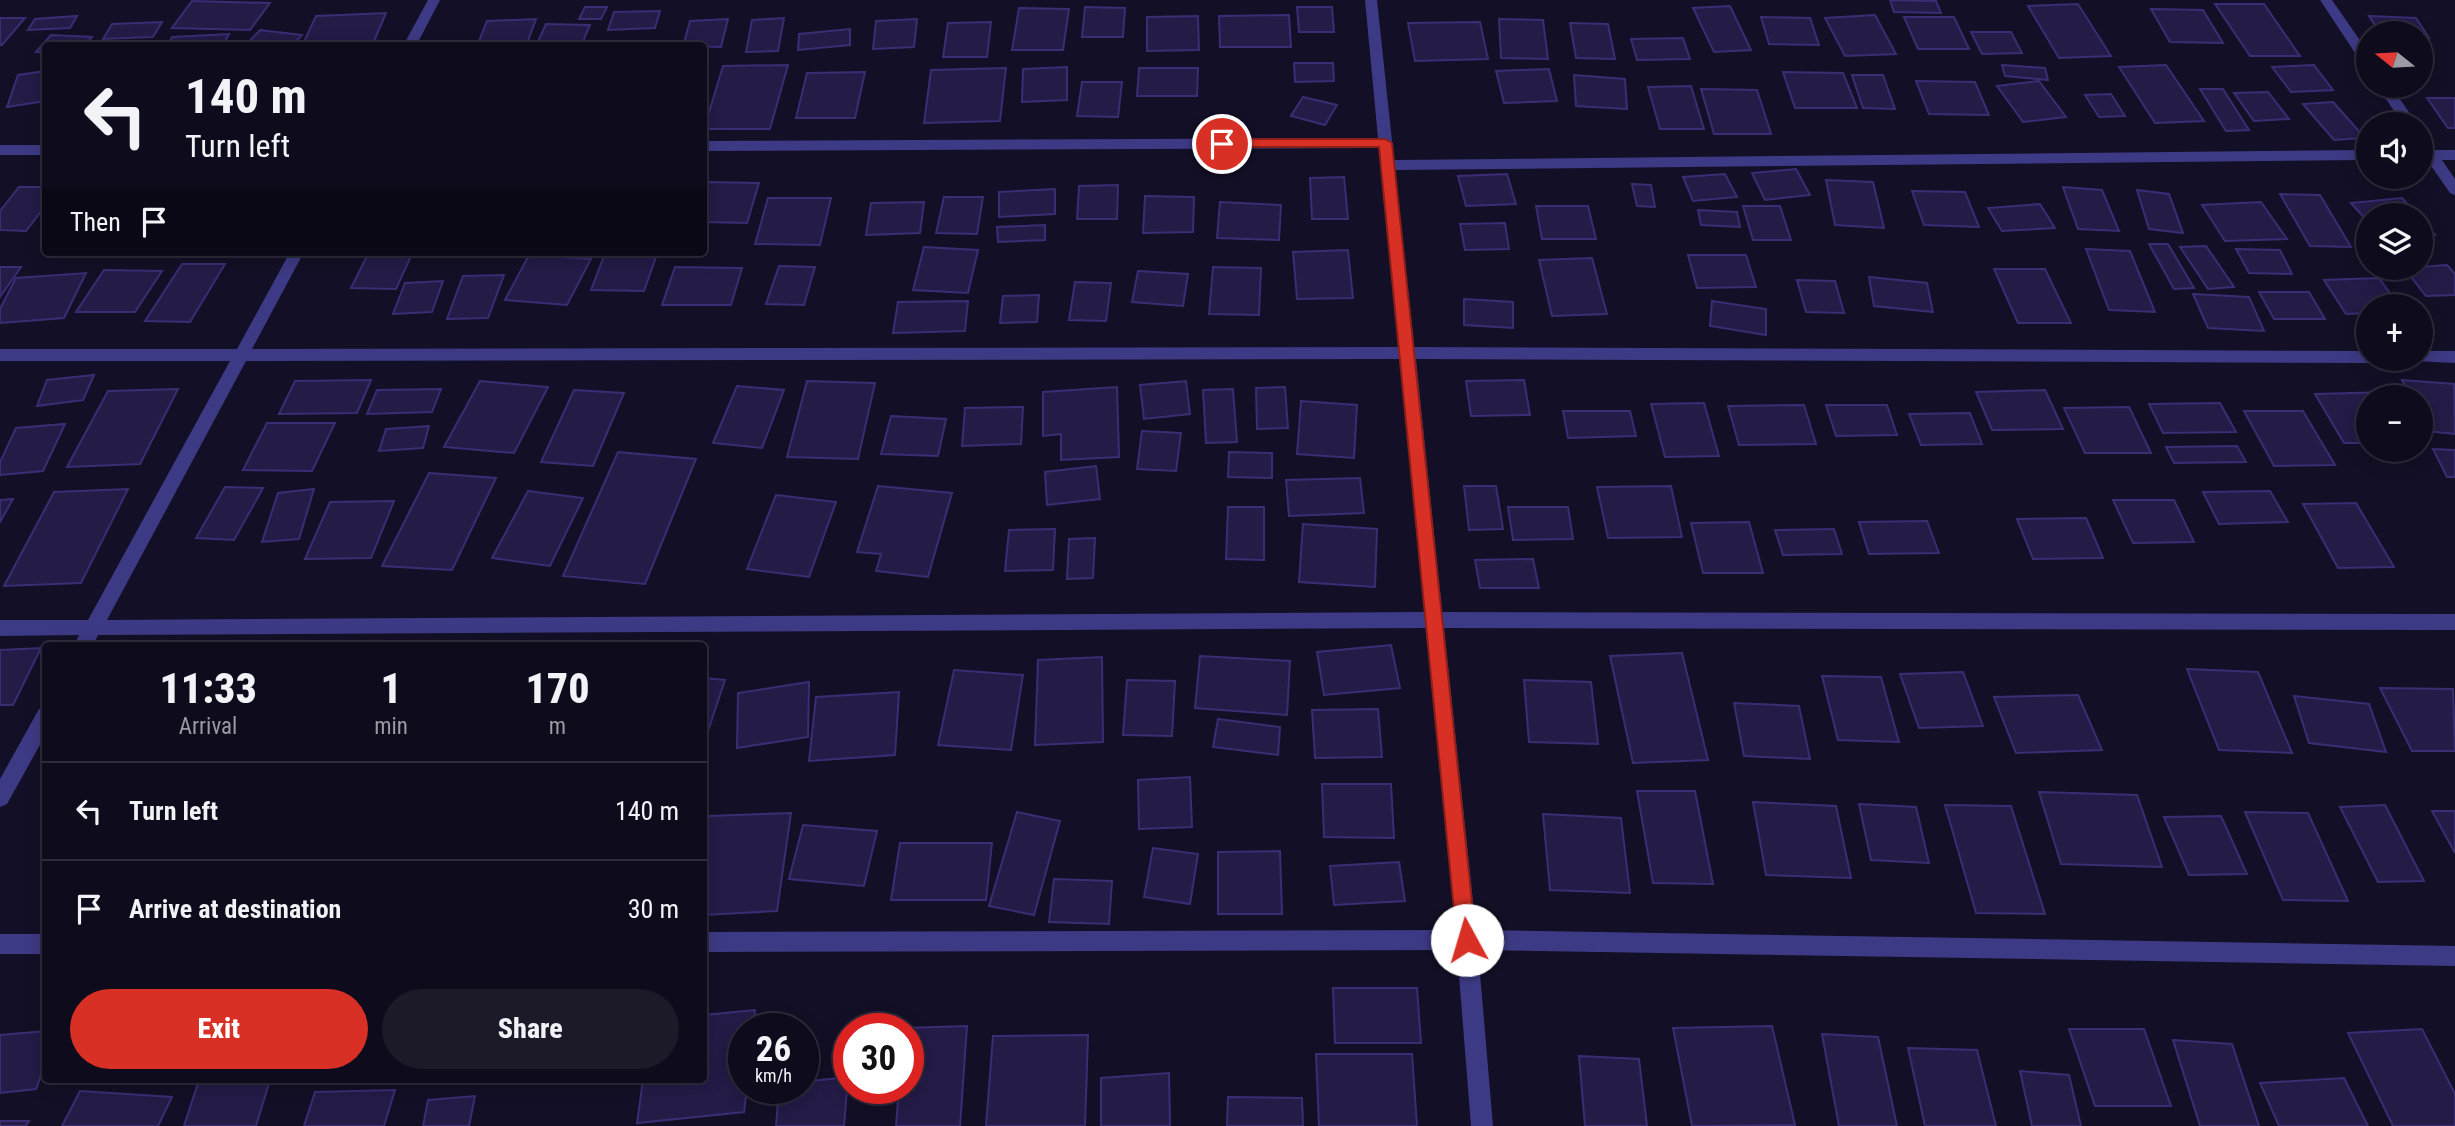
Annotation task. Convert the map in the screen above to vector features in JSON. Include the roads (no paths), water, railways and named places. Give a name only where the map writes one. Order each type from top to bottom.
[{"type":"street","points":[[411,42],[434,0]]},
{"type":"street","points":[[1371,0],[1467,940],[1482,1126]]},
{"type":"street","points":[[2326,0],[2356,44]]},
{"type":"street","points":[[707,146],[1385,143]]},
{"type":"street","points":[[0,150],[42,150]]},
{"type":"street","points":[[1388,165],[2356,155]]},
{"type":"street","points":[[2433,155],[2455,155]]},
{"type":"street","points":[[2433,163],[2455,190]]},
{"type":"street","points":[[85,642],[295,256]]},
{"type":"street","points":[[0,355],[1407,354],[2356,357]]},
{"type":"street","points":[[2433,357],[2455,357]]},
{"type":"street","points":[[0,628],[1435,620],[2455,622]]},
{"type":"street","points":[[0,799],[42,722]]},
{"type":"street","points":[[707,942],[1467,940],[2455,956]]},
{"type":"street","points":[[0,944],[42,944]]}]
